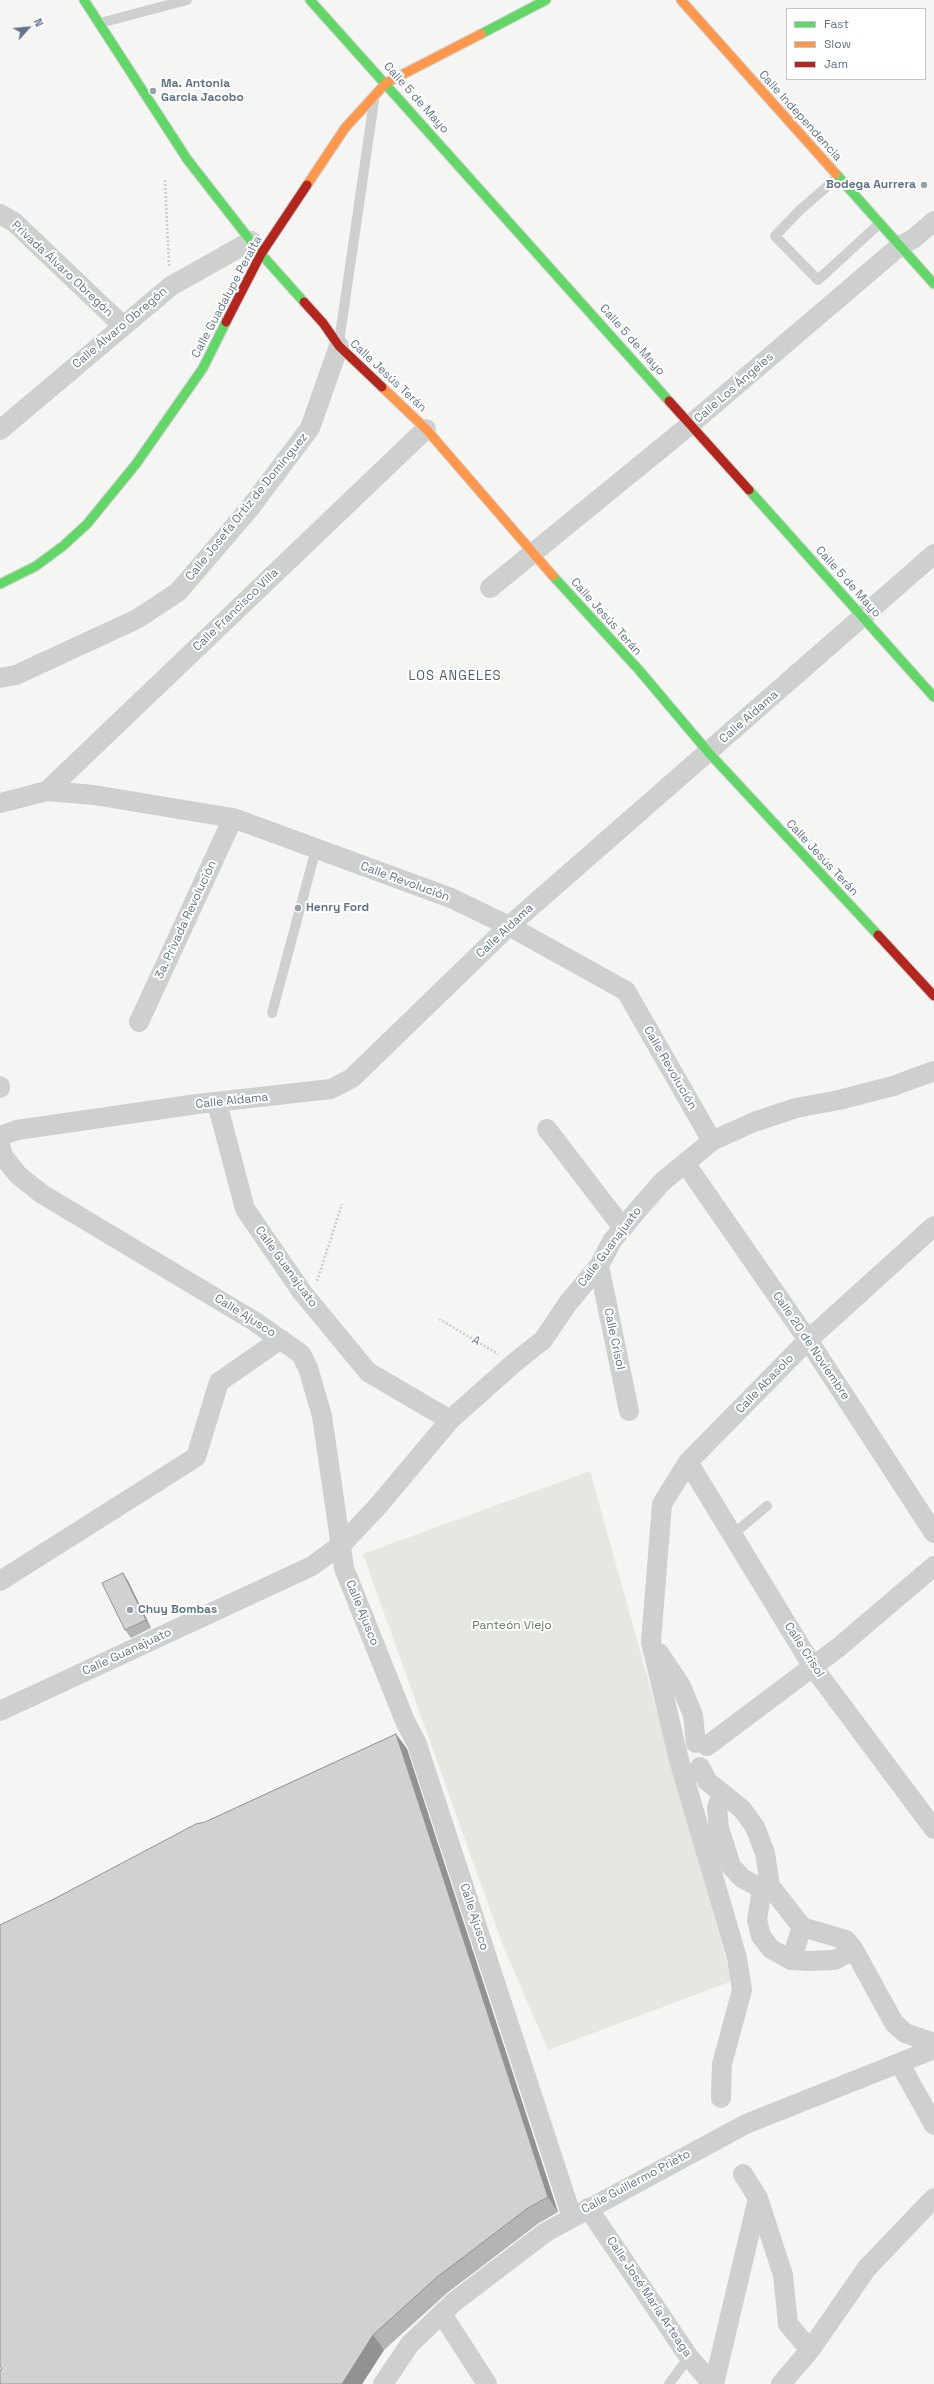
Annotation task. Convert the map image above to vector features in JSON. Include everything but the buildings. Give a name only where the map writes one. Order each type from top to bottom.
[{"type":"street","name":"Calle Jesús Terán","points":[[84,0],[183,153],[256,247],[323,323],[339,346],[426,429],[533,555],[639,670],[709,753],[934,996]]},
{"type":"street","name":"Calle 5 de Mayo","points":[[310,0],[386,83],[934,697]]},
{"type":"street","name":"Calle Guadalupe Peralta","points":[[0,584],[36,566],[63,546],[87,524],[136,464],[203,368],[256,247],[345,128],[375,93],[386,83],[546,0]]},
{"type":"street","name":"Calle Independencia","points":[[681,0],[934,284]]},
{"type":"street","name":"Privada Álvaro Obregón","points":[[0,214],[14,222],[122,325]]},
{"type":"street","name":"Calle Los Ángeles","points":[[490,588],[533,555],[691,424],[900,245],[913,239],[934,221]]},
{"type":"street","name":"Calle Álvaro Obregón","points":[[0,430],[122,325],[170,286],[256,247]]},
{"type":"street","name":"Calle Josefa Ortiz de Domínguez","points":[[0,678],[16,674],[137,619],[178,592],[250,508],[310,428],[339,346]]},
{"type":"street","name":"Calle Francisco Villa","points":[[47,791],[426,429]]},
{"type":"street","name":"Calle Aldama","points":[[0,1136],[17,1130],[197,1104],[331,1090],[352,1078],[509,926],[709,753],[934,554]]},
{"type":"street","name":"Calle Revolución","points":[[0,803],[47,791],[94,795],[232,818],[451,898],[509,926],[626,991],[712,1141]]},
{"type":"street","name":"3a. Privada Revolución","points":[[139,1022],[232,818]]},
{"type":"street","name":"Calle Guanajuato","points":[[0,1711],[312,1566],[342,1544],[378,1506],[450,1420],[542,1340],[568,1303],[598,1266],[612,1241],[662,1182],[712,1141],[754,1122],[796,1108],[839,1100],[893,1086],[934,1071]]},
{"type":"street","name":"Calle Guanajuato","points":[[217,1103],[245,1210],[310,1302],[368,1372],[450,1420]]},
{"type":"street","points":[[547,1129],[623,1228]]},
{"type":"street","name":"Calle Ajusco","points":[[0,1144],[3,1156],[18,1175],[42,1194],[254,1321],[301,1354],[308,1368],[322,1416],[342,1544],[344,1568],[405,1721],[417,1744],[580,2212]]},
{"type":"street","name":"Calle 20 de Noviembre","points":[[685,1162],[808,1340],[934,1533]]},
{"type":"street","name":"Calle Abasolo","points":[[651,1642],[662,1504],[688,1462],[808,1340],[934,1226]]},
{"type":"street","name":"Calle Crisol","points":[[598,1266],[629,1411]]},
{"type":"street","points":[[0,1581],[196,1457],[219,1382],[281,1339]]},
{"type":"street","name":"Calle Crisol","points":[[688,1462],[813,1667],[934,1829]]},
{"type":"street","points":[[702,1744],[813,1667],[934,1566]]},
{"type":"street","points":[[651,1642],[681,1686],[693,1714],[702,1744],[710,1752],[710,1759],[706,1765],[700,1767],[707,1781],[742,1809],[755,1827],[765,1853],[766,1887],[756,1920],[762,1936],[771,1949],[791,1960],[835,1960],[854,1950]]},
{"type":"street","points":[[651,1642],[680,1760],[737,1958],[742,1990],[722,2064],[721,2098]]},
{"type":"street","points":[[722,1793],[717,1808],[719,1828],[731,1866],[742,1878],[766,1887],[802,1927],[846,1940],[854,1950],[894,2023],[905,2033],[934,2043]]},
{"type":"street","points":[[791,1960],[802,1927]]},
{"type":"street","name":"Calle Guillermo Prieto","points":[[384,2384],[410,2344],[454,2302],[546,2232],[580,2212],[746,2124],[900,2064],[934,2049]]},
{"type":"street","points":[[900,2064],[934,2125]]},
{"type":"street","points":[[743,2174],[758,2198],[783,2275],[788,2324],[810,2350]]},
{"type":"street","name":"Calle José María Arteaga","points":[[713,2384],[758,2198]]},
{"type":"street","points":[[781,2384],[810,2350],[867,2268],[934,2198]]},
{"type":"street","name":"Calle José María Arteaga","points":[[580,2212],[689,2357],[713,2384]]},
{"type":"street","points":[[442,2314],[487,2384]]},
{"type":"lane","points":[[100,23],[187,0]]},
{"type":"lane","points":[[339,346],[375,93]]},
{"type":"lane","points":[[838,176],[800,210],[775,236],[818,280],[880,223]]},
{"type":"lane","points":[[272,1013],[316,849]]},
{"type":"lane","points":[[732,1534],[767,1506]]},
{"type":"lane","points":[[669,2384],[689,2357]]},
{"type":"path","points":[[165,180],[170,286]]},
{"type":"path","points":[[310,1302],[342,1204]]},
{"type":"path","name":"A","points":[[439,1319],[514,1363]]},
{"type":"green space","name":"Panteón Viejo","points":[[590,1471],[732,1981],[548,2050],[502,1943],[363,1554]]},
{"type":"traffic: fast","points":[[84,0],[187,159],[261,254],[304,302]]},
{"type":"traffic: fast","points":[[310,0],[669,401]]},
{"type":"traffic: fast","points":[[481,34],[546,0]]},
{"type":"traffic: fast","points":[[836,174],[934,284]]},
{"type":"traffic: fast","points":[[0,584],[36,566],[63,546],[87,524],[136,464],[203,368],[226,322]]},
{"type":"traffic: fast","points":[[749,490],[934,697]]},
{"type":"traffic: fast","points":[[553,576],[639,670],[709,753],[878,935]]},
{"type":"traffic: slow","points":[[681,0],[836,174]]},
{"type":"traffic: slow","points":[[307,185],[345,128],[386,83],[481,34]]},
{"type":"traffic: slow","points":[[382,387],[426,429],[553,576]]},
{"type":"traffic: jam","points":[[226,322],[261,254],[307,185]]},
{"type":"traffic: jam","points":[[304,302],[323,323],[339,346],[382,387]]},
{"type":"traffic: jam","points":[[669,401],[749,490]]},
{"type":"traffic: jam","points":[[878,935],[934,996]]},
{"type":"place","name":"Ma. Antonia Garcia Jacobo","points":[[153,91]]},
{"type":"place","name":"Bodega Aurrera","points":[[924,185]]},
{"type":"place","name":"Henry Ford","points":[[298,908]]},
{"type":"place","name":"Chuy Bombas","points":[[130,1610]]},
{"type":"district","name":"LOS ANGELES","points":[[455,676]]}]
